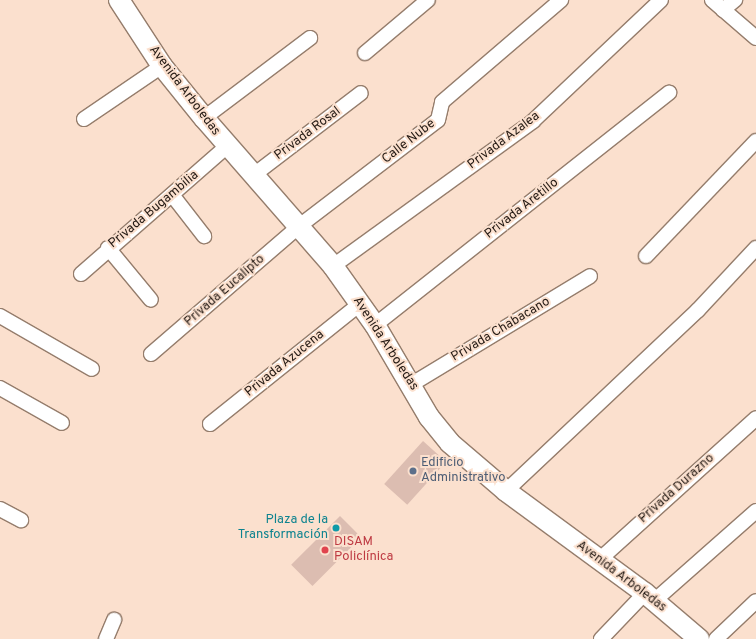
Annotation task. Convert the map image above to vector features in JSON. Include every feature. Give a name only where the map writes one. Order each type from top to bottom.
[{"type":"main road","name":"Avenida Arboledas","points":[[119,0],[162,66],[227,146],[255,174],[298,227],[333,266],[375,325],[412,384],[430,417],[450,443],[506,491],[650,597],[700,639]]},
{"type":"street","points":[[365,53],[428,0]]},
{"type":"street","name":"Calle Nube","points":[[298,227],[438,120],[442,102],[561,0]]},
{"type":"street","name":"Privada Azalea","points":[[333,266],[533,121],[661,0]]},
{"type":"street","points":[[712,0],[756,38]]},
{"type":"street","points":[[723,10],[735,0]]},
{"type":"street","points":[[204,118],[310,38]]},
{"type":"street","points":[[84,119],[162,66]]},
{"type":"street","name":"Privada Rosal","points":[[255,174],[361,93]]},
{"type":"street","name":"Privada Aretillo","points":[[375,325],[669,93]]},
{"type":"street","points":[[646,256],[756,141]]},
{"type":"street","name":"Privada Bugambilia","points":[[81,274],[108,248],[173,196],[227,146]]},
{"type":"street","points":[[173,196],[204,236]]},
{"type":"street","name":"Privada Eucalipto","points":[[151,354],[298,227]]},
{"type":"street","points":[[108,248],[151,300]]},
{"type":"street","points":[[506,491],[698,310],[756,248]]},
{"type":"street","name":"Privada Chabacano","points":[[412,384],[590,276]]},
{"type":"street","name":"Privada Azucena","points":[[210,424],[360,304]]},
{"type":"street","points":[[0,316],[92,369]]},
{"type":"street","points":[[0,388],[62,423]]},
{"type":"street","name":"Privada Durazno","points":[[598,560],[756,418]]},
{"type":"street","points":[[0,509],[21,520]]},
{"type":"street","points":[[601,639],[756,511]]},
{"type":"street","points":[[716,639],[756,601]]},
{"type":"street","points":[[106,639],[114,620]]},
{"type":"building","name":"Edificio Administrativo","points":[[423,441],[446,462],[407,505],[384,484]]},
{"type":"building","name":"DISAM Policlínica","points":[[340,516],[361,537],[312,586],[291,565]]},
{"type":"place","name":"Edificio Administrativo","points":[[413,471]]},
{"type":"place","name":"Plaza de la Transformación","points":[[336,528]]},
{"type":"place","name":"DISAM Policlínica","points":[[325,550]]}]
